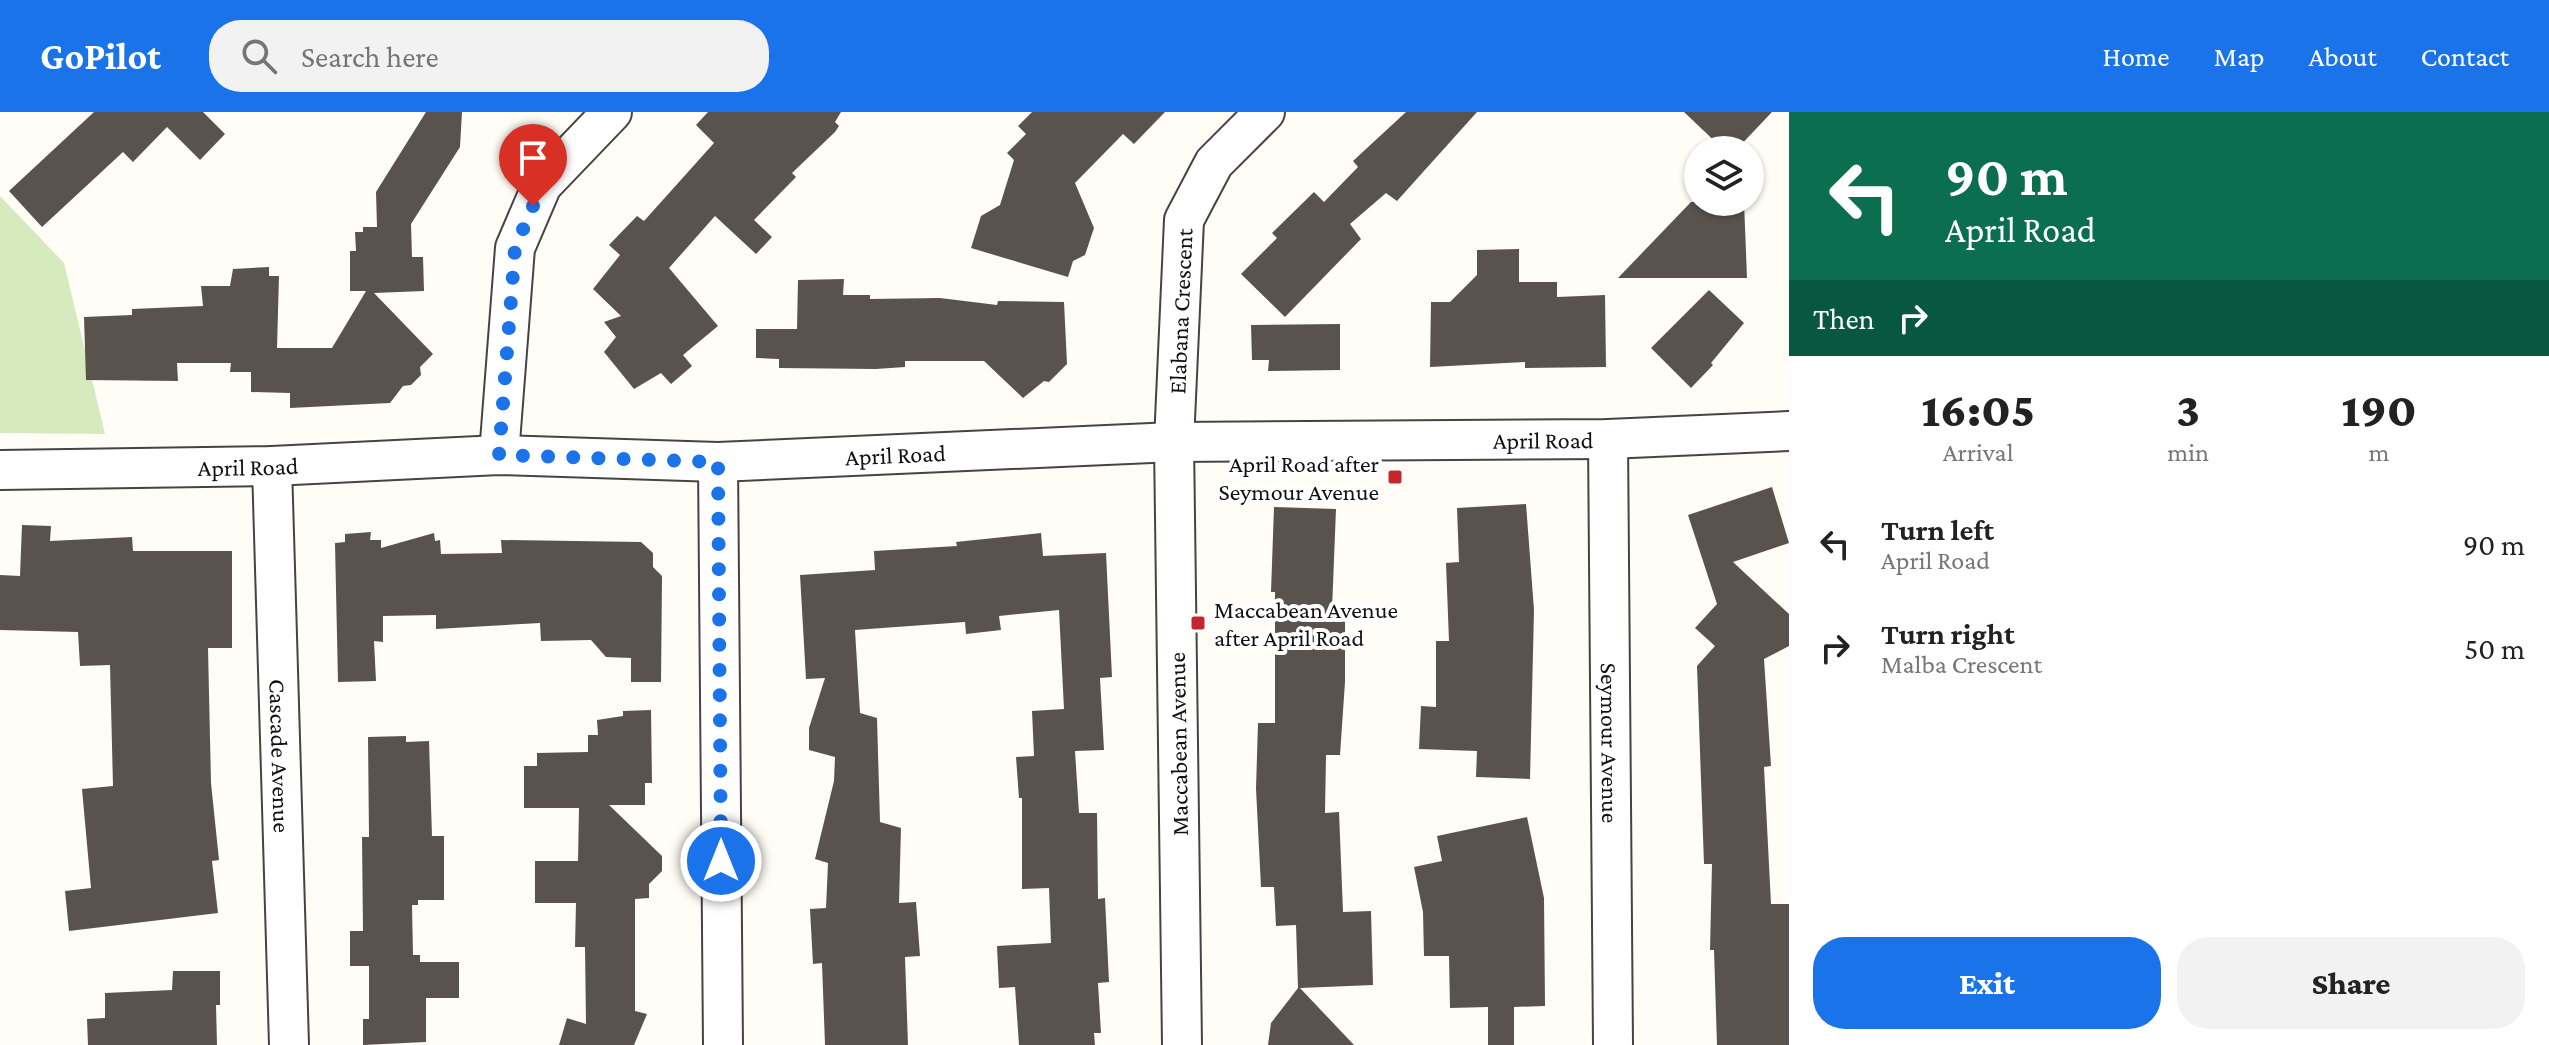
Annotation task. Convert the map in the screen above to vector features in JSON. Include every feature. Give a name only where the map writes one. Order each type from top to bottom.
[{"type":"street","points":[[499,455],[515,248],[542,185],[612,112]]},
{"type":"street","name":"Elabana Crescent","points":[[1174,442],[1184,220],[1214,163],[1265,112]]},
{"type":"street","name":"April Road","points":[[0,470],[272,466],[499,455],[718,462],[1174,442],[1608,439],[1789,431]]},
{"type":"street","name":"Seymour Avenue","points":[[1608,439],[1613,1045]]},
{"type":"street","name":"Maccabean Avenue","points":[[1174,442],[1182,1045]]},
{"type":"street","points":[[718,462],[723,1045]]},
{"type":"street","name":"Cascade Avenue","points":[[272,466],[289,1045]]},
{"type":"green space","points":[[0,196],[64,263],[105,434],[0,433]]},
{"type":"building","points":[[94,112],[203,112],[225,134],[200,160],[167,127],[133,162],[123,152],[42,227],[9,191]]},
{"type":"building","points":[[426,112],[462,112],[460,147],[411,224],[412,257],[423,257],[424,291],[374,293],[433,354],[420,367],[421,375],[411,385],[403,386],[390,403],[290,408],[290,393],[251,392],[251,372],[230,372],[231,363],[177,363],[178,381],[86,380],[84,317],[132,315],[132,309],[203,306],[201,286],[230,286],[233,269],[269,267],[269,276],[279,276],[277,348],[332,348],[366,291],[350,291],[350,251],[356,251],[355,232],[363,232],[363,227],[377,227],[376,192]]},
{"type":"building","points":[[708,112],[841,112],[835,122],[839,126],[835,132],[792,173],[796,177],[754,220],[772,237],[756,254],[715,216],[669,268],[718,326],[683,355],[692,366],[671,384],[661,373],[634,389],[604,352],[616,337],[604,322],[621,316],[593,289],[620,255],[609,245],[637,216],[644,221],[714,143],[696,125]]},
{"type":"building","points":[[1032,112],[1165,112],[1134,144],[1123,134],[1075,183],[1094,228],[1085,255],[1073,261],[1068,277],[971,248],[981,216],[1000,205],[1014,160],[1007,153],[1026,134],[1018,126]]},
{"type":"building","points":[[1406,112],[1477,112],[1397,201],[1386,193],[1350,224],[1361,239],[1285,317],[1241,274],[1277,238],[1272,233],[1314,192],[1324,202],[1358,167],[1353,161]]},
{"type":"building","points":[[1684,112],[1772,112],[1749,136],[1709,136]]},
{"type":"building","points":[[1684,209],[1684,216],[1745,216],[1747,278],[1618,278]]},
{"type":"building","points":[[1519,249],[1519,282],[1557,282],[1557,297],[1605,295],[1606,367],[1525,368],[1525,362],[1430,367],[1431,302],[1450,302],[1477,275],[1477,250]]},
{"type":"building","points":[[844,279],[843,295],[870,295],[870,299],[940,298],[997,305],[998,301],[1064,302],[1067,364],[1049,382],[1044,381],[1023,398],[984,361],[905,361],[905,367],[876,369],[779,368],[779,359],[756,358],[756,329],[797,329],[798,280]]},
{"type":"building","points":[[1709,290],[1744,323],[1711,363],[1713,365],[1691,388],[1651,348]]},
{"type":"building","points":[[1340,324],[1340,370],[1268,371],[1269,360],[1252,360],[1251,325]]},
{"type":"building","points":[[1772,487],[1789,543],[1733,562],[1789,614],[1789,646],[1764,659],[1771,766],[1764,767],[1771,904],[1789,904],[1789,1045],[1717,1045],[1714,950],[1710,950],[1712,864],[1704,864],[1697,666],[1715,646],[1695,628],[1717,604],[1688,515]]},
{"type":"building","points":[[1526,504],[1534,610],[1530,779],[1476,777],[1477,751],[1419,749],[1421,706],[1436,707],[1436,641],[1449,641],[1446,563],[1459,562],[1457,508]]},
{"type":"building","points":[[1274,507],[1336,509],[1332,610],[1345,610],[1345,682],[1340,755],[1326,755],[1325,813],[1339,812],[1343,912],[1371,911],[1373,985],[1300,988],[1354,1045],[1268,1045],[1271,1023],[1298,988],[1296,925],[1276,926],[1274,887],[1261,887],[1256,789],[1258,723],[1275,723],[1275,592],[1271,592]]},
{"type":"building","points":[[22,525],[51,526],[50,541],[132,537],[133,551],[232,551],[232,648],[208,648],[211,783],[219,860],[212,861],[218,913],[69,931],[65,891],[91,888],[82,789],[113,786],[110,665],[80,666],[78,632],[0,630],[0,575],[20,576]]},
{"type":"building","points":[[371,532],[370,540],[381,540],[381,548],[434,533],[435,541],[440,540],[441,554],[502,553],[501,540],[641,542],[653,553],[653,567],[662,576],[661,682],[631,682],[631,658],[606,657],[591,640],[541,641],[540,623],[436,629],[436,615],[383,616],[383,642],[374,641],[376,681],[338,682],[335,543],[345,542],[345,534]]},
{"type":"building","points":[[1041,533],[1043,556],[1106,553],[1112,677],[1100,678],[1104,750],[1075,751],[1079,813],[1097,813],[1098,899],[1105,898],[1109,982],[1098,983],[1101,1033],[1094,1033],[1095,1045],[1019,1045],[1015,987],[999,988],[997,946],[1051,943],[1049,888],[1022,889],[1022,798],[1019,798],[1016,757],[1034,756],[1032,711],[1064,709],[1059,610],[999,616],[1001,630],[966,634],[965,622],[855,630],[860,713],[877,718],[880,822],[901,828],[899,903],[916,902],[920,956],[905,957],[908,1045],[825,1045],[822,963],[813,964],[810,909],[826,908],[828,863],[815,859],[834,781],[835,757],[809,750],[809,728],[825,678],[806,679],[800,575],[875,570],[874,551],[957,546],[956,542]]},
{"type":"building","points":[[651,710],[652,783],[645,783],[645,805],[609,805],[662,856],[662,871],[649,884],[649,898],[635,899],[635,1011],[647,1014],[634,1045],[559,1045],[567,1018],[586,1024],[585,947],[575,947],[576,903],[535,903],[535,861],[578,861],[579,808],[524,808],[524,766],[537,766],[537,753],[588,752],[588,735],[598,735],[597,720],[623,716],[623,711]]},
{"type":"building","points":[[406,736],[406,742],[429,741],[432,836],[444,836],[444,900],[418,900],[418,905],[412,905],[413,955],[420,955],[420,962],[459,962],[459,998],[426,998],[426,1042],[363,1045],[363,1019],[369,1019],[369,966],[350,966],[350,931],[363,931],[362,837],[369,837],[368,737]]},
{"type":"building","points":[[1527,817],[1544,898],[1545,1006],[1514,1007],[1514,1045],[1488,1045],[1488,1007],[1450,1008],[1449,956],[1424,956],[1423,912],[1414,867],[1442,861],[1437,836]]},
{"type":"building","points":[[173,971],[220,971],[220,1005],[216,1005],[217,1045],[88,1045],[87,1019],[105,1018],[105,993],[172,990]]},
{"type":"place","name":"April Road after Seymour Avenue","points":[[1395,477]]},
{"type":"place","name":"Maccabean Avenue after April Road","points":[[1198,623]]},
{"type":"route","points":[[533,206],[515,248],[499,455],[718,462],[721,861]]}]
